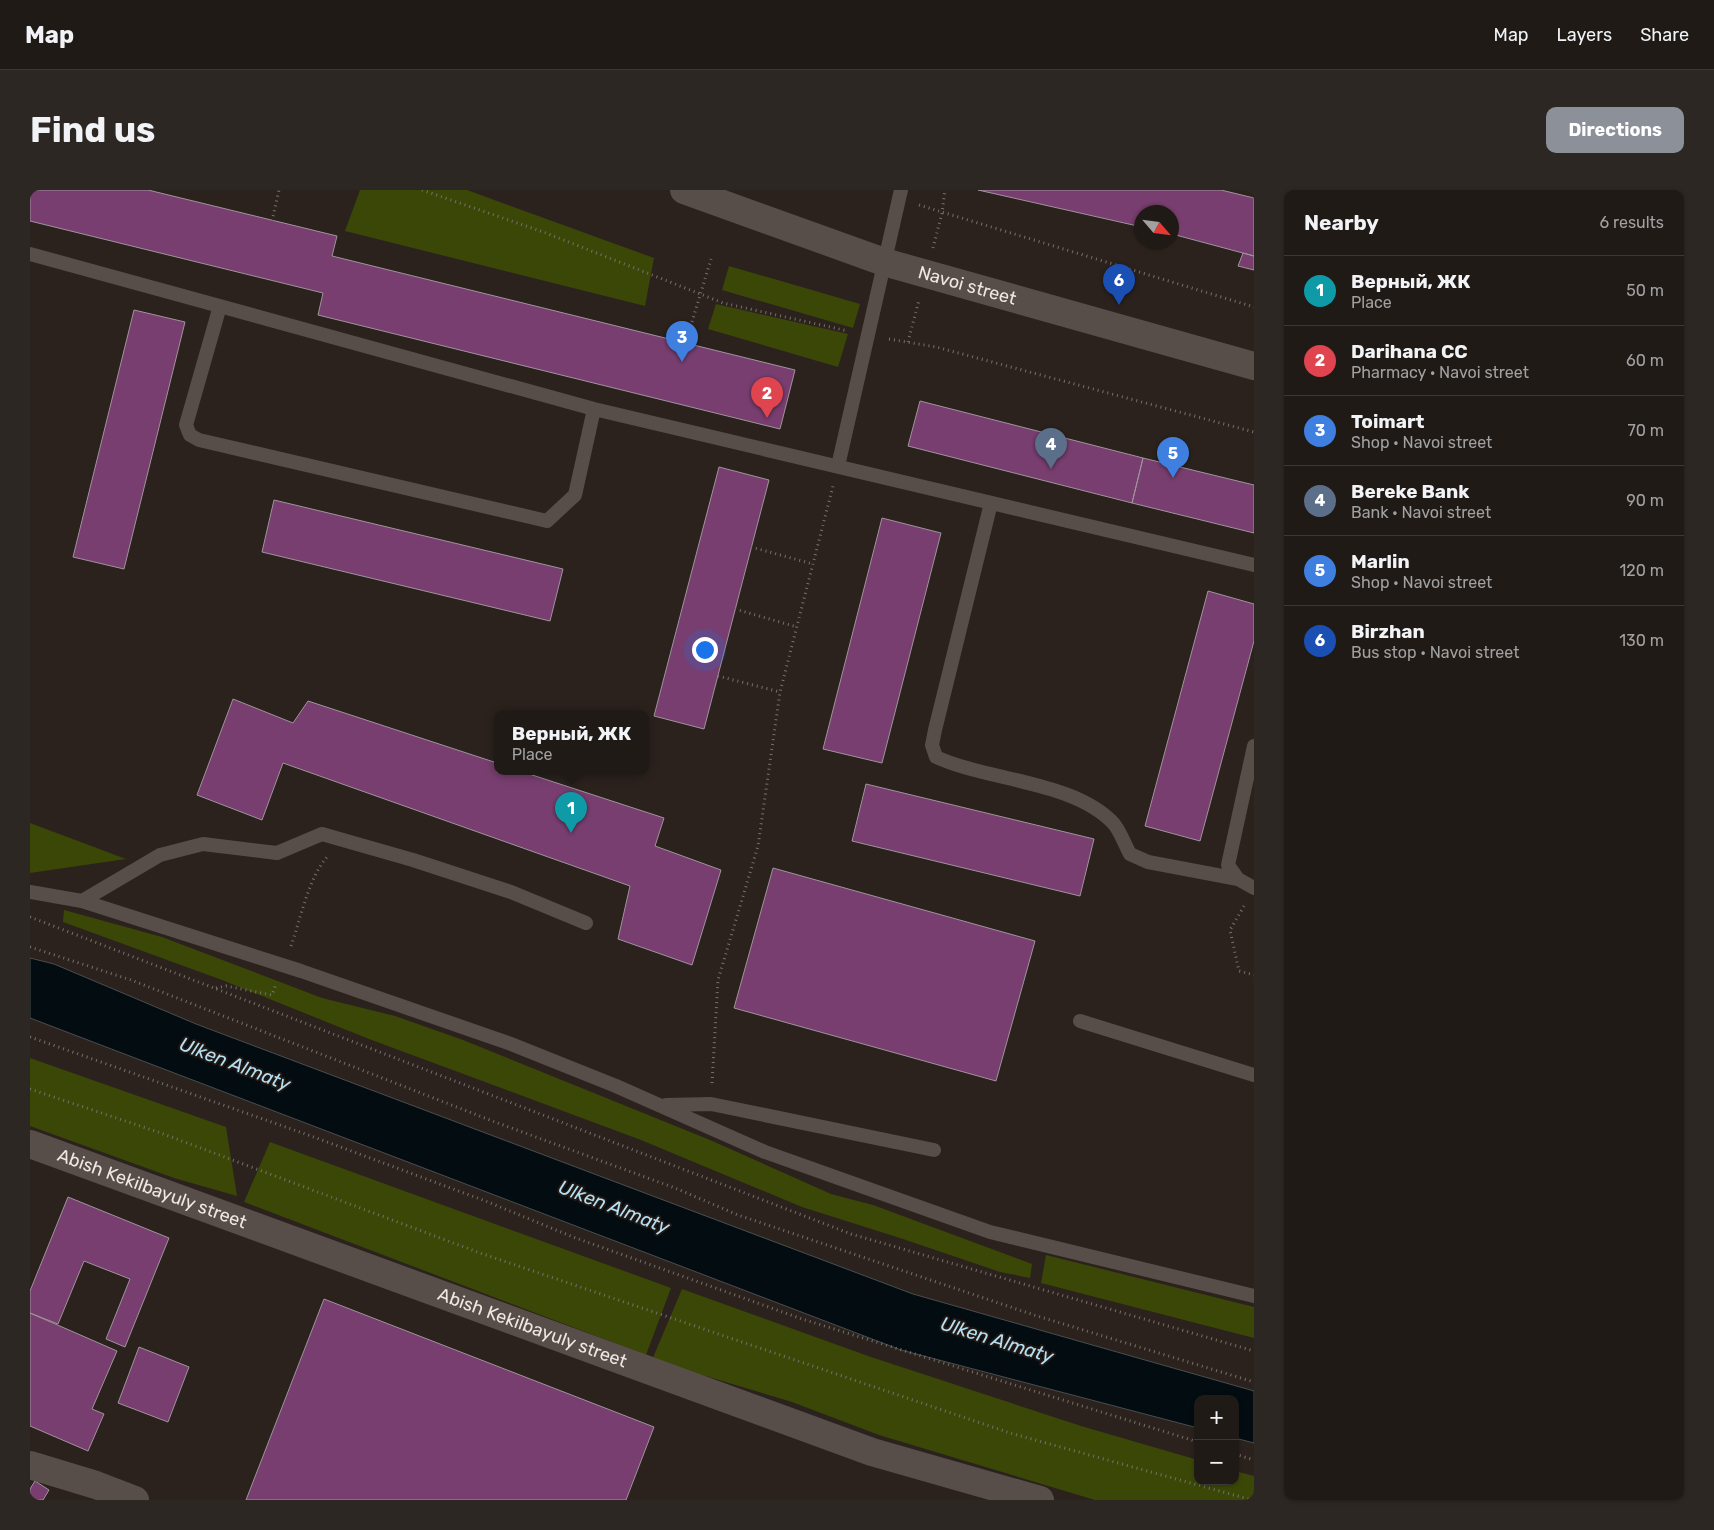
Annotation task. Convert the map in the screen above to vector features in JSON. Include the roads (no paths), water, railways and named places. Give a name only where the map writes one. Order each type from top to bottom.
[{"type":"street","name":"Navoi street","points":[[684,190],[884,262],[1254,366]]},
{"type":"street","name":"Abish Kekilbayuly street","points":[[30,1144],[872,1452],[1040,1500]]},
{"type":"street","points":[[30,1465],[89,1492],[135,1500]]},
{"type":"lane","points":[[838,466],[900,194]]},
{"type":"lane","points":[[30,254],[594,409],[1254,565]]},
{"type":"lane","points":[[220,306],[186,425],[190,435],[199,440],[547,521],[576,494],[594,409]]},
{"type":"lane","points":[[991,503],[935,730],[932,745],[936,757],[969,770],[1036,785],[1070,796],[1097,811],[1115,825],[1130,854],[1148,862],[1238,879],[1254,888]]},
{"type":"lane","points":[[1238,879],[1228,865],[1254,746]]},
{"type":"lane","points":[[82,901],[160,855],[203,844],[277,853],[322,834],[413,860],[502,890],[586,923]]},
{"type":"lane","points":[[30,892],[82,901],[284,966],[511,1044],[660,1105],[765,1152],[990,1232],[1254,1296]]},
{"type":"lane","points":[[1080,1021],[1254,1075]]},
{"type":"lane","points":[[660,1105],[711,1104],[934,1150]]},
{"type":"water","name":"Ulken Almaty","points":[[30,958],[54,964],[196,1024],[913,1294],[1254,1391],[1254,1443],[1239,1439],[1239,1395],[1194,1395],[1194,1427],[901,1350],[30,1018]]},
{"type":"place","name":"Birzhan","points":[[1119,305]]},
{"type":"place","name":"Toimart","points":[[682,362]]},
{"type":"place","name":"Darihana CC","points":[[767,418]]},
{"type":"place","name":"Bereke Bank","points":[[1051,469]]},
{"type":"place","name":"Marlin","points":[[1173,478]]},
{"type":"place","name":"Верный, ЖК","points":[[571,833]]}]
